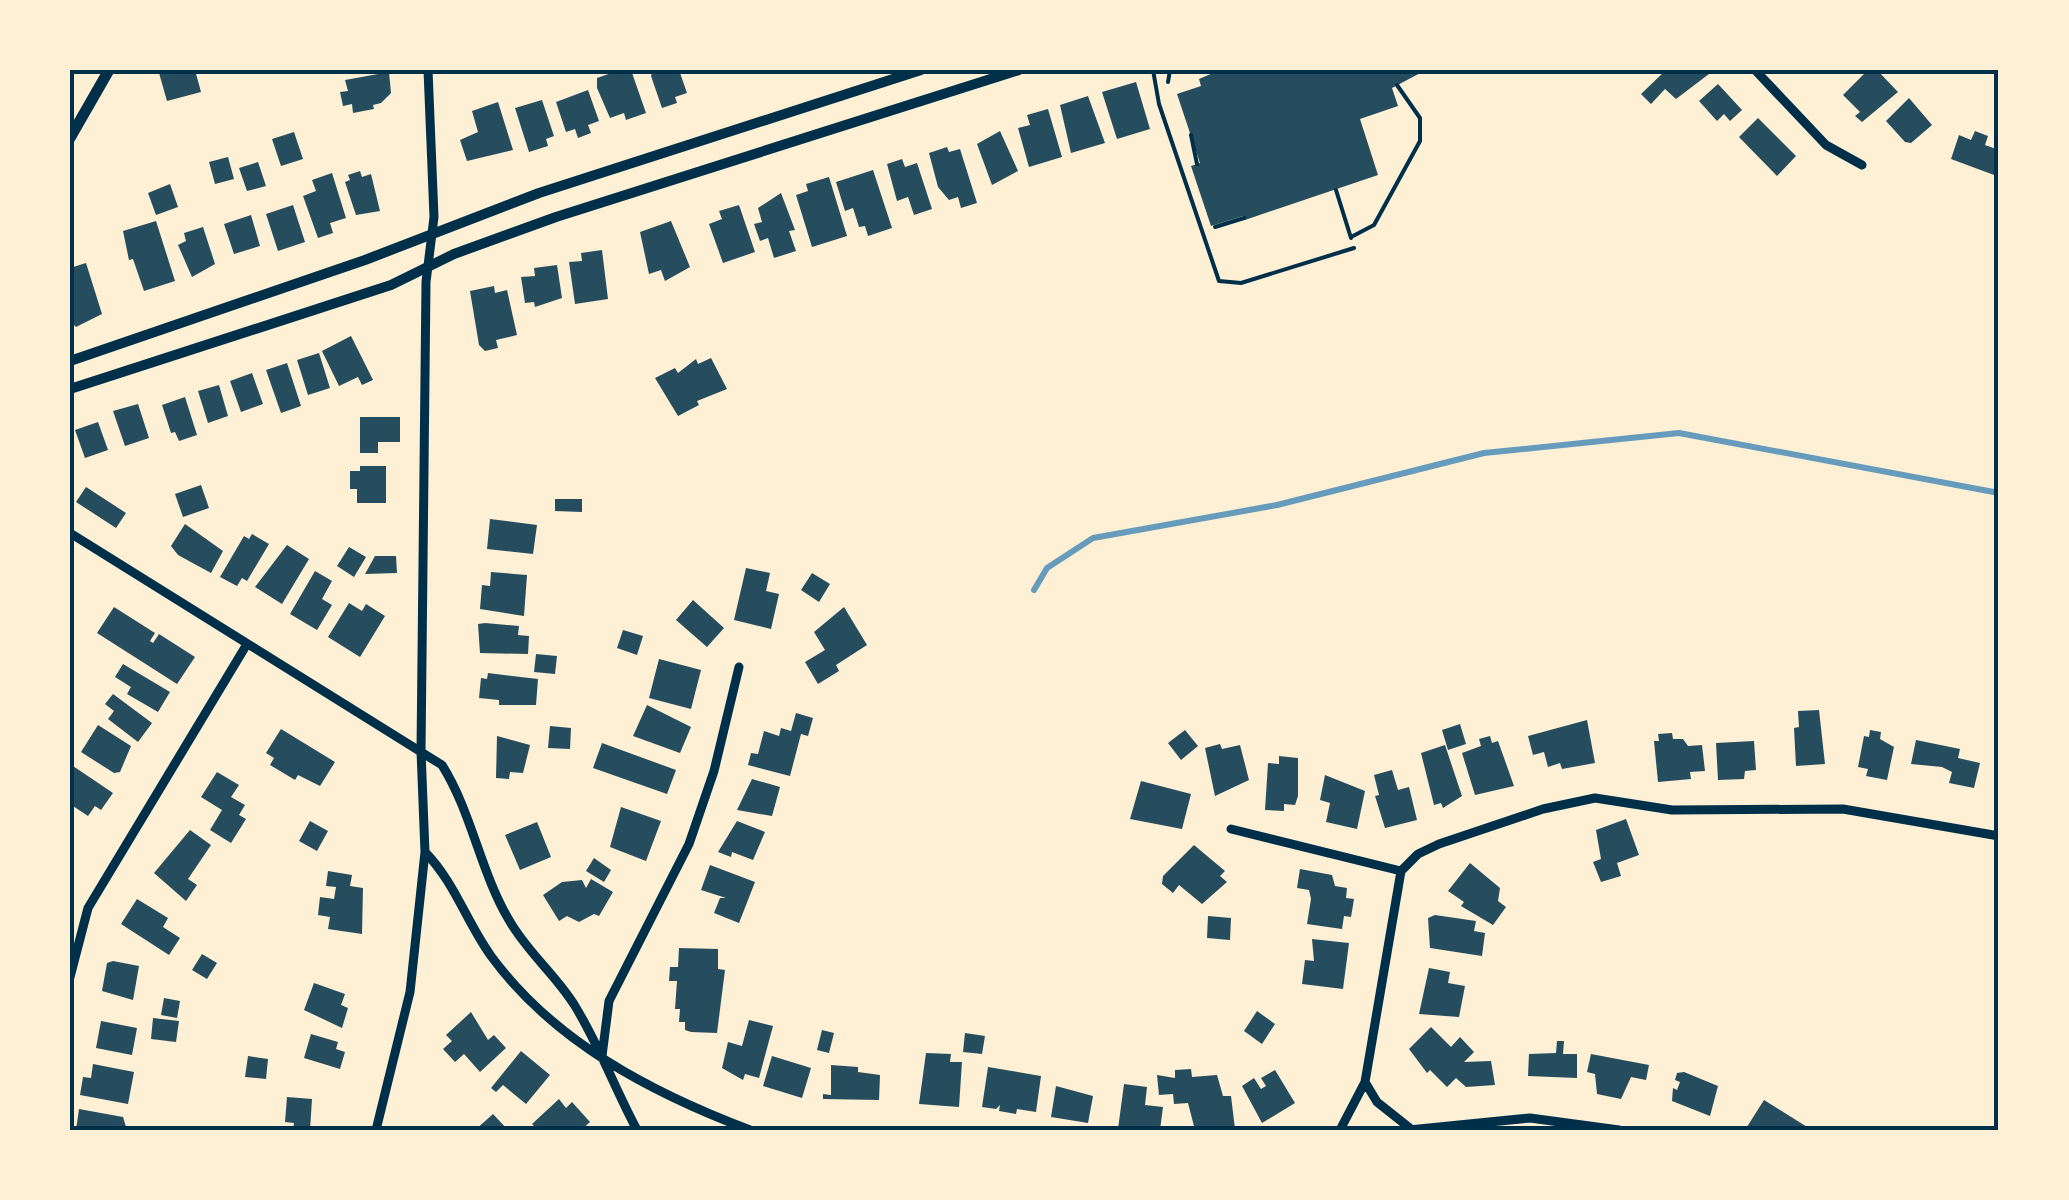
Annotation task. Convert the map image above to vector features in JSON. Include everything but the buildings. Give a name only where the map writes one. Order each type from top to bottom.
[{"type":"main road","points":[[70,138],[109,70]]},
{"type":"street","points":[[376,1130],[410,992],[425,852],[422,751],[428,267],[432,232],[428,70]]},
{"type":"street","points":[[70,360],[365,260],[432,232],[921,70]]},
{"type":"street","points":[[70,389],[391,285],[556,217],[992,75],[1019,70]]},
{"type":"street","points":[[1755,70],[1826,145],[1862,165]]},
{"type":"street","points":[[70,534],[442,765],[454,785],[482,868],[509,920],[535,962],[573,1003],[636,1130]]},
{"type":"street","points":[[70,977],[88,908],[247,644]]},
{"type":"street","points":[[602,1058],[609,1000],[688,844],[714,771],[739,666]]},
{"type":"street","points":[[1340,1130],[1365,1082],[1401,871],[1418,854],[1439,844],[1543,809],[1595,798],[1672,810],[1843,808],[1999,836]]},
{"type":"street","points":[[1231,829],[1401,871]]},
{"type":"street","points":[[425,852],[449,876],[464,912],[522,995],[557,1028],[602,1058],[750,1130]]},
{"type":"street","points":[[1365,1082],[1378,1102],[1410,1130],[1530,1118],[1619,1130]]},
{"type":"lane","points":[[1153,70],[1160,104],[1218,281],[1241,283],[1354,248]]},
{"type":"path","points":[[1338,242],[1374,226],[1420,141],[1420,118],[1397,85]]},
{"type":"path","points":[[1191,135],[1197,164]]},
{"type":"path","points":[[1189,162],[1192,172]]},
{"type":"path","points":[[1336,190],[1354,248]]},
{"type":"path","points":[[1214,236],[1211,228],[1244,218]]},
{"type":"waterway","points":[[1034,590],[1047,568],[1093,538],[1277,505],[1484,453],[1679,433],[1999,493]]}]
